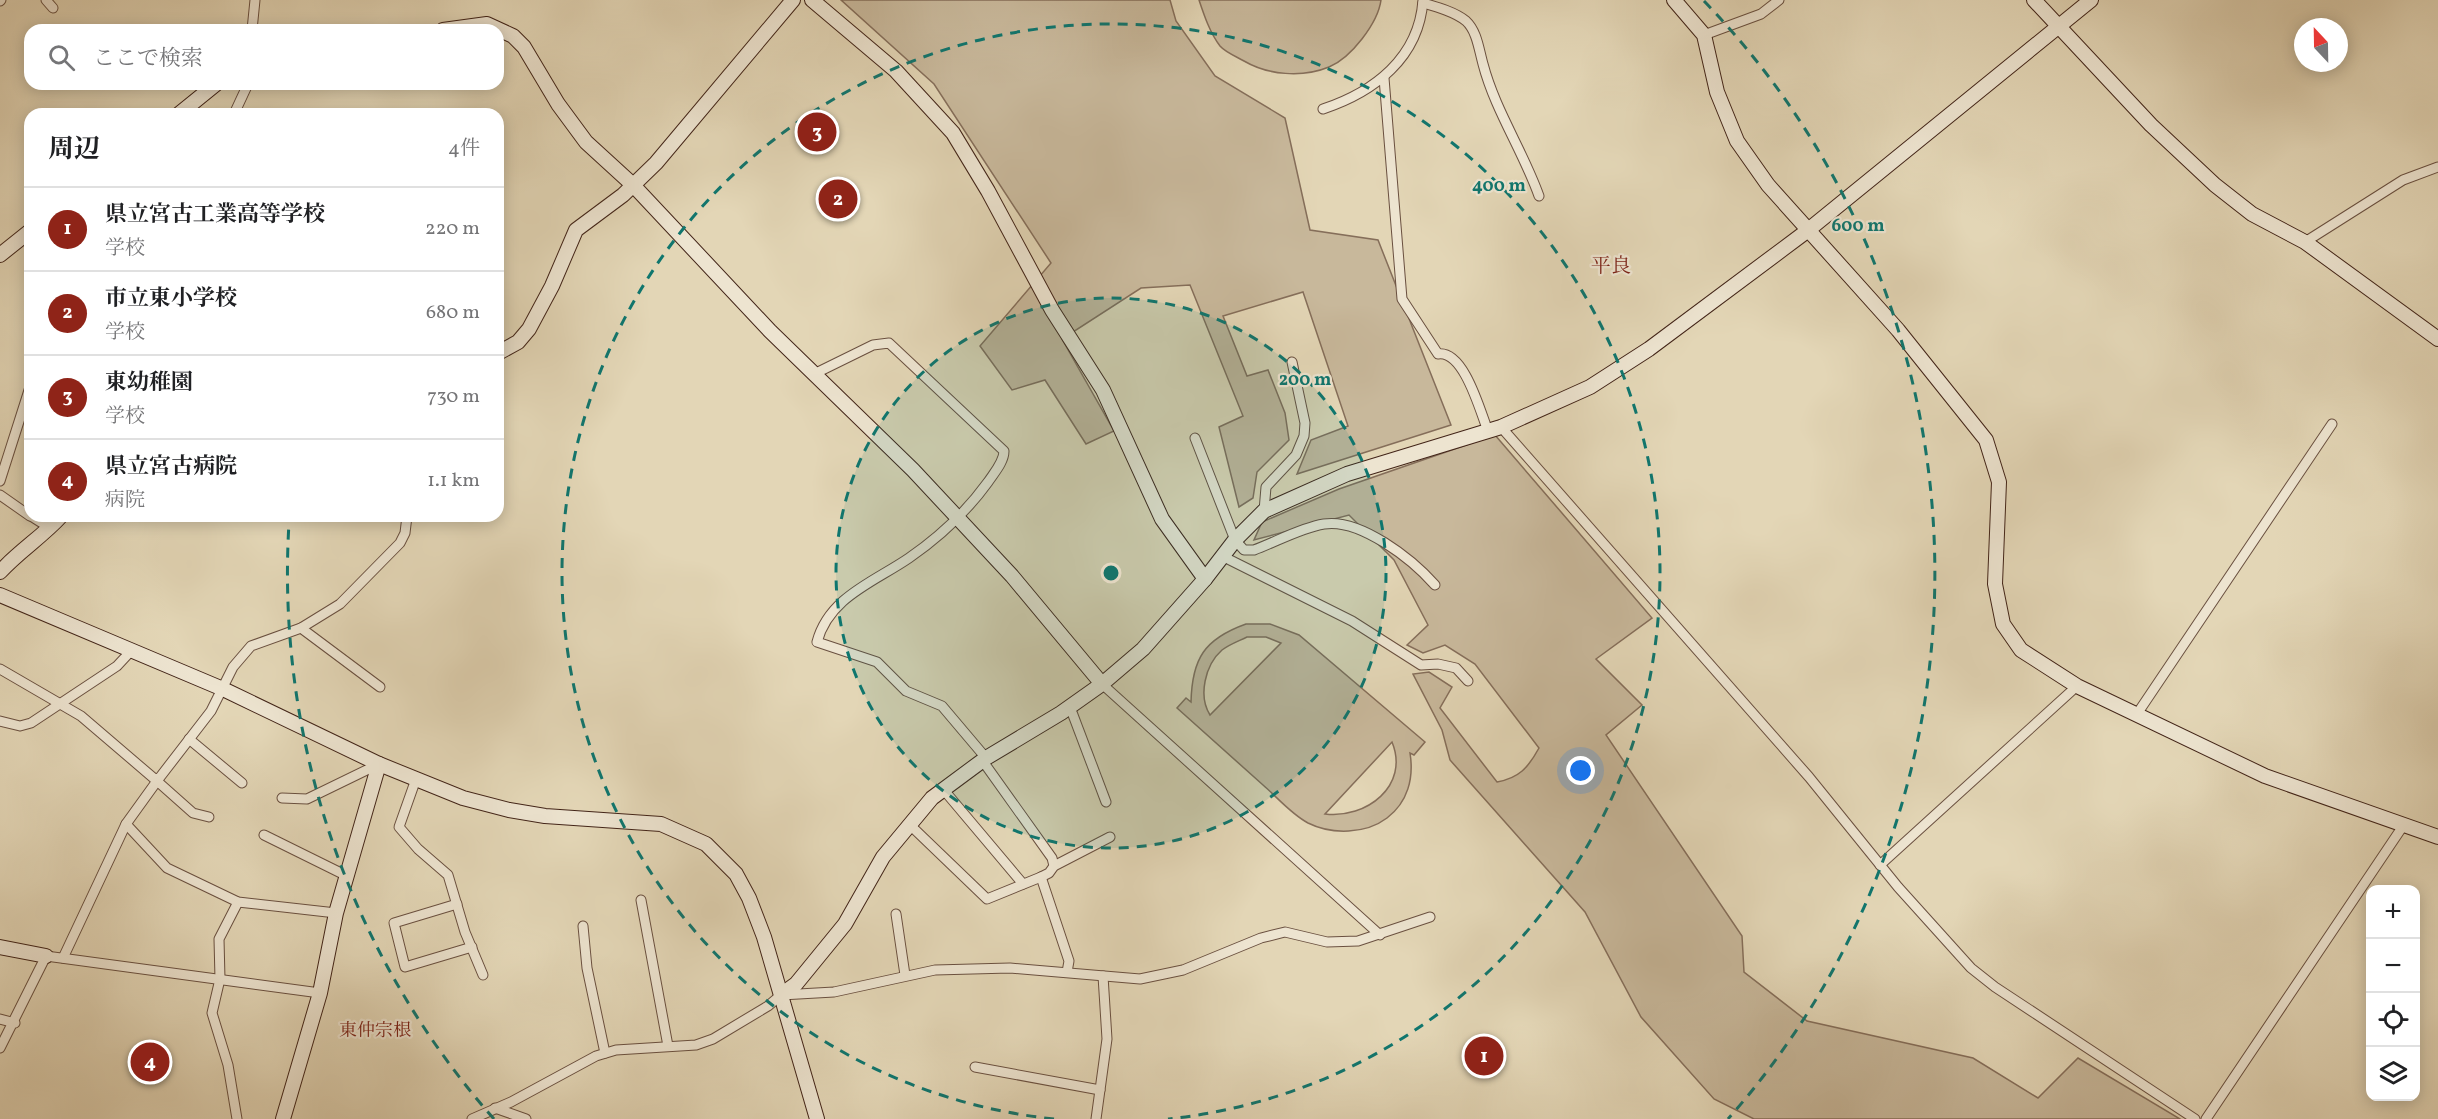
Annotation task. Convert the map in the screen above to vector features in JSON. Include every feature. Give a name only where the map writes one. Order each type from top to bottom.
[{"type":"street","points":[[253,24],[255,0]]},
{"type":"street","points":[[504,350],[518,342],[529,329],[552,286],[576,230],[633,185],[681,135],[793,0]]},
{"type":"street","points":[[812,0],[916,90],[963,147],[1052,310],[1103,390],[1162,519],[1205,579]]},
{"type":"street","points":[[1674,0],[1704,35],[1717,92],[1737,141],[1768,185],[1898,330],[1986,440],[1999,482],[1995,584],[2003,624],[2021,650],[2078,686],[2265,776],[2438,837]]},
{"type":"street","points":[[1704,35],[1761,14],[1779,0]]},
{"type":"street","points":[[2034,0],[2151,125],[2215,185],[2252,214],[2305,242],[2438,339]]},
{"type":"street","points":[[472,1119],[605,1053],[642,1046],[696,1045],[713,1039],[768,1006],[796,984],[845,924],[883,857],[909,824],[943,789],[984,759],[1070,707],[1102,684],[1143,649],[1205,579],[1235,540],[1264,511],[1347,474],[1494,429],[1590,387],[1649,348],[1807,231],[2091,0]]},
{"type":"street","points":[[1323,109],[1347,101],[1384,78],[1414,35],[1423,2],[1440,8],[1466,21],[1473,30],[1491,90],[1528,165],[1539,196]]},
{"type":"street","points":[[504,32],[513,36],[524,47],[558,104],[586,142],[633,185],[814,374],[872,428],[1012,576],[1102,684],[1380,935]]},
{"type":"street","points":[[1384,78],[1402,299],[1438,354],[1455,358],[1494,429],[1809,777],[1880,865],[1982,978],[2195,1119]]},
{"type":"street","points":[[186,108],[209,90]]},
{"type":"street","points":[[237,108],[245,90]]},
{"type":"street","points":[[2305,242],[2403,180],[2438,167]]},
{"type":"street","points":[[0,255],[24,236]]},
{"type":"street","points":[[814,374],[873,345],[889,343],[1004,451],[999,466],[988,482],[956,519],[909,558],[842,602],[827,618],[817,642],[877,662],[906,691],[942,706],[984,759],[1052,858],[1054,866]]},
{"type":"street","points":[[1264,511],[1266,487],[1296,455],[1304,436],[1305,423],[1292,362]]},
{"type":"street","points":[[0,481],[24,406]]},
{"type":"street","points":[[2137,714],[2332,424]]},
{"type":"street","points":[[1195,438],[1235,540],[1244,550],[1254,550],[1322,525],[1337,523],[1353,527],[1398,551],[1435,585]]},
{"type":"street","points":[[0,495],[24,512]]},
{"type":"street","points":[[40,522],[50,528]]},
{"type":"street","points":[[0,572],[18,552],[56,522]]},
{"type":"street","points":[[63,958],[126,824],[211,711],[233,667],[251,646],[301,628],[340,604],[400,543],[405,533],[406,522]]},
{"type":"street","points":[[1222,556],[1352,621],[1421,665],[1438,664],[1456,668],[1467,681]]},
{"type":"street","points":[[0,595],[130,651],[224,688],[379,764],[463,798],[508,810],[545,816],[661,824],[694,836],[720,854],[743,884],[764,937],[817,1119]]},
{"type":"street","points":[[301,628],[380,687]]},
{"type":"street","points":[[0,721],[20,726],[31,723],[117,666],[130,651]]},
{"type":"street","points":[[0,669],[61,702],[110,739],[193,813],[209,817]]},
{"type":"street","points":[[1880,865],[2078,686]]},
{"type":"street","points":[[1070,707],[1106,802]]},
{"type":"street","points":[[189,740],[242,783]]},
{"type":"street","points":[[282,798],[308,799],[379,764]]},
{"type":"street","points":[[283,1119],[320,993],[336,913],[379,764]]},
{"type":"street","points":[[416,779],[399,828],[418,849],[448,875],[483,975]]},
{"type":"street","points":[[943,789],[1023,884]]},
{"type":"street","points":[[126,824],[167,868],[238,902],[336,913]]},
{"type":"street","points":[[909,824],[987,899],[1049,873],[1054,866],[1110,837]]},
{"type":"street","points":[[2206,1119],[2403,826]]},
{"type":"street","points":[[264,835],[347,876]]},
{"type":"street","points":[[1041,877],[1069,960],[1067,972]]},
{"type":"street","points":[[641,900],[668,1046]]},
{"type":"street","points":[[237,1119],[228,1065],[212,1013],[220,979],[219,939],[238,902]]},
{"type":"street","points":[[457,904],[394,923],[405,967],[472,947]]},
{"type":"street","points":[[896,914],[905,975]]},
{"type":"street","points":[[781,994],[834,992],[935,970],[985,968],[1067,972],[1140,979],[1182,970],[1261,938],[1285,932],[1327,942],[1358,941],[1430,917]]},
{"type":"street","points":[[583,926],[587,968],[605,1053]]},
{"type":"street","points":[[0,947],[46,956],[320,993]]},
{"type":"street","points":[[0,1048],[15,1023],[46,956]]},
{"type":"street","points":[[1096,1119],[1107,1040],[1103,976]]},
{"type":"street","points":[[0,1019],[15,1023]]},
{"type":"street","points":[[975,1067],[1100,1090]]},
{"type":"street","points":[[495,1108],[526,1119]]},
{"type":"shaded area","points":[[841,0],[1170,0],[1176,21],[1215,76],[1285,118],[1310,230],[1378,240],[1451,425],[1297,474],[1311,440],[1348,426],[1303,292],[1223,316],[1247,376],[1268,370],[1285,413],[1289,440],[1257,472],[1253,498],[1239,507],[1219,427],[1243,416],[1190,285],[1141,288],[1062,339],[1114,431],[1086,444],[1045,380],[1012,390],[980,346],[1051,263],[934,84]]},
{"type":"shaded area","points":[[1199,0],[1381,0],[1369,29],[1346,56],[1329,67],[1297,74],[1274,72],[1253,66],[1225,50],[1213,35]]},
{"type":"shaded area","points":[[1495,435],[1652,618],[1596,659],[1642,705],[1606,735],[1742,936],[1744,972],[1807,1021],[1973,1058],[2038,1098],[2078,1058],[2180,1119],[1754,1119],[1714,1099],[1641,1017],[1585,912],[1450,760],[1442,730],[1413,674],[1429,672],[1452,687],[1440,708],[1497,782],[1511,778],[1522,771],[1539,748],[1475,664],[1445,645],[1423,653],[1407,645],[1428,625],[1394,560],[1349,515],[1254,540],[1262,522],[1339,489]]},
{"type":"shaded area","points":[[1246,624],[1270,624],[1299,635],[1425,742],[1414,755],[1410,753],[1411,771],[1408,789],[1400,805],[1387,818],[1369,827],[1349,831],[1328,830],[1308,823],[1290,810],[1177,708],[1186,698],[1191,702],[1194,674],[1203,652],[1220,636]],"holes":[[[1247,637],[1266,637],[1281,643],[1210,715],[1204,699],[1204,690],[1211,664],[1222,650]],[[1392,742],[1396,758],[1395,773],[1390,785],[1381,796],[1355,811],[1325,814]]]},
{"type":"place","name":"東幼稚園","points":[[817,132]]},
{"type":"place","name":"市立東小学校","points":[[838,199]]},
{"type":"place","name":"県立宮古工業高等学校","points":[[1484,1056]]},
{"type":"place","name":"県立宮古病院","points":[[150,1062]]},
{"type":"district","name":"平良","points":[[1611,265]]},
{"type":"district","name":"東仲宗根","points":[[375,1030]]}]
